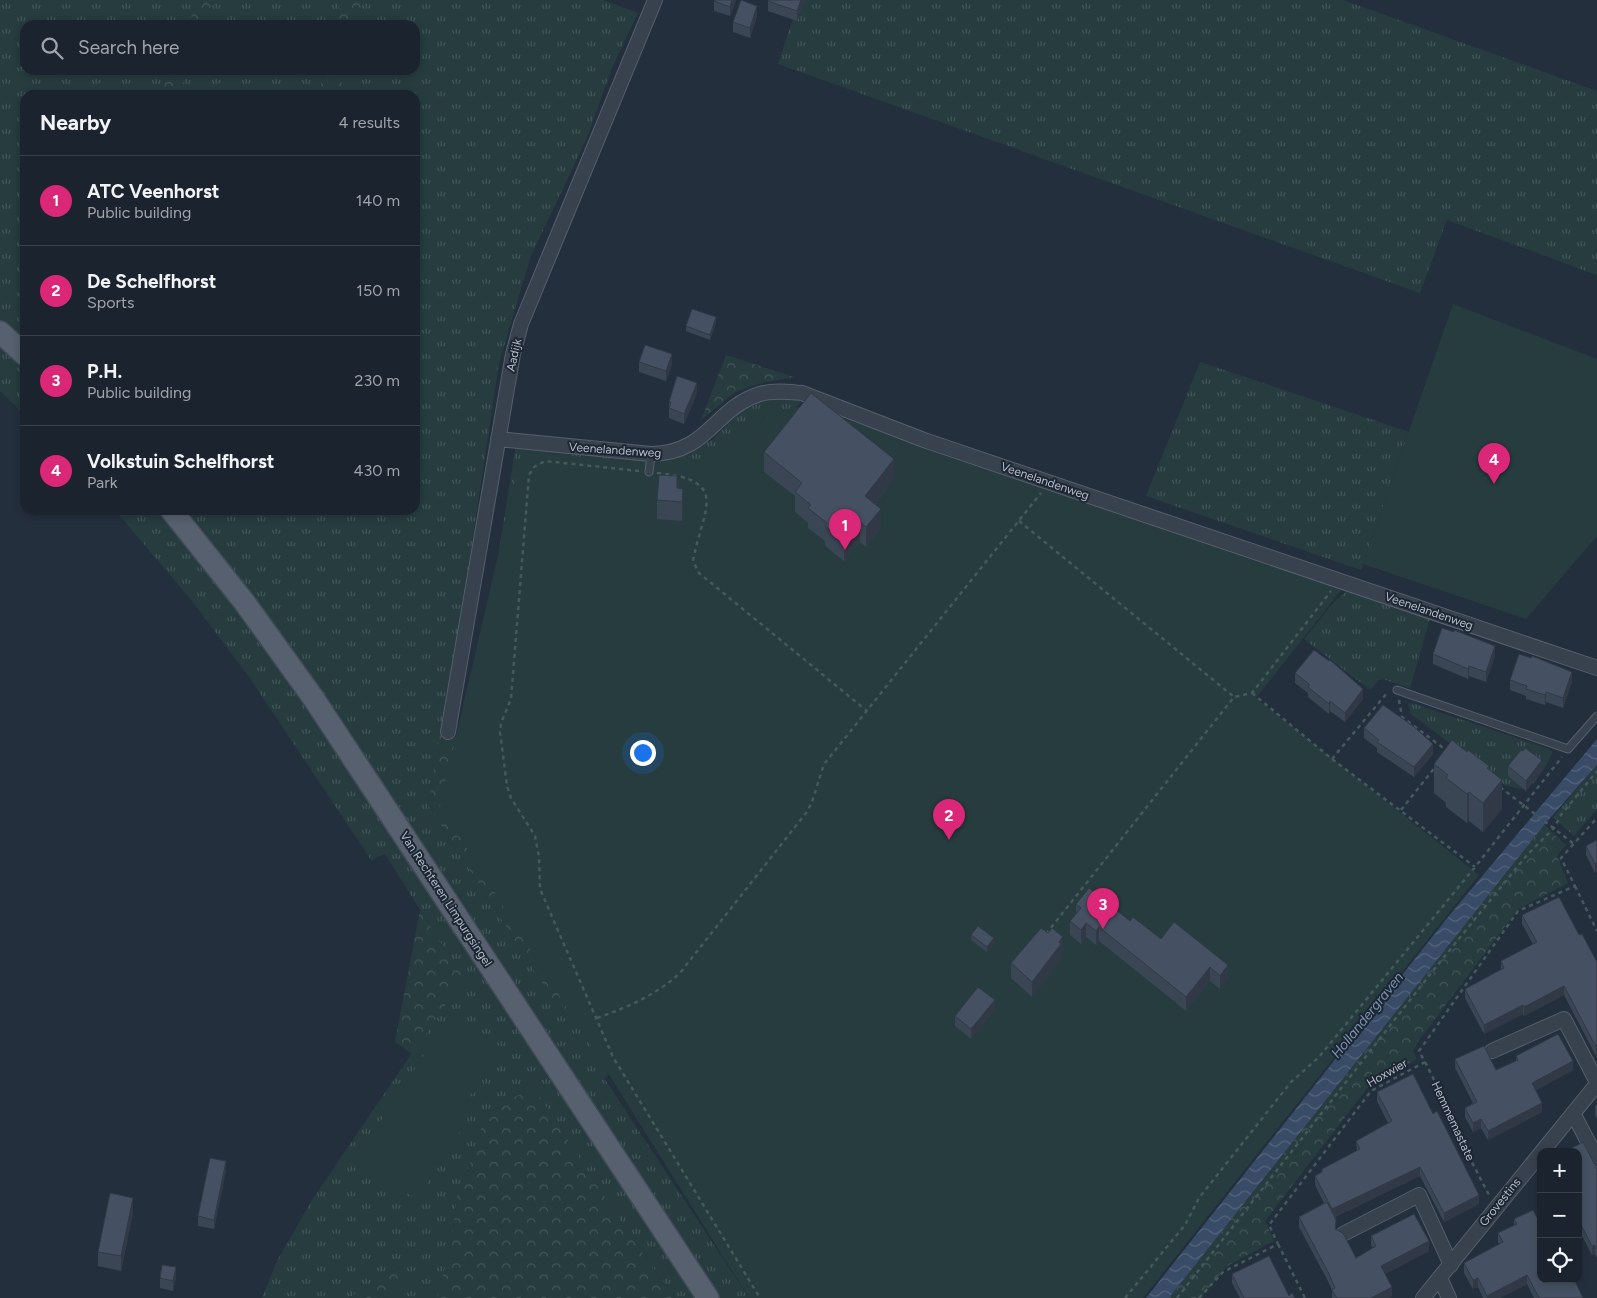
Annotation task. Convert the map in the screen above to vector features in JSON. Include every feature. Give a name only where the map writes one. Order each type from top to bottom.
[{"type":"main road","points":[[0,332],[20,350]]},
{"type":"main road","name":"Van Rechteren Limpurgsingel","points":[[175,515],[245,603],[314,699],[708,1298]]},
{"type":"street","name":"Aadijk","points":[[448,732],[512,354],[521,324],[655,0]]},
{"type":"street","name":"Veenelandenweg","points":[[498,439],[651,454],[671,453],[688,446],[707,434],[725,415],[743,402],[761,394],[802,393],[924,440],[1597,668]]},
{"type":"street","name":"Grovestins","points":[[1424,1298],[1597,1083],[1564,1019],[1492,1050]]},
{"type":"street","points":[[1573,1113],[1597,1159]]},
{"type":"street","points":[[1343,1234],[1419,1195],[1451,1265]]},
{"type":"street","points":[[1440,1278],[1449,1298]]},
{"type":"lane","points":[[649,472],[651,454]]},
{"type":"lane","points":[[1396,690],[1568,750],[1597,716]]},
{"type":"path","points":[[760,1298],[614,1057],[540,889],[539,852],[535,836],[511,798],[507,786],[501,723],[511,699],[529,475],[534,467],[545,461],[649,472],[690,478],[700,483],[705,492],[708,509],[693,560],[700,573],[867,710]]},
{"type":"path","points":[[597,1018],[638,1002],[668,984],[680,973],[806,813],[812,804],[819,776],[825,763],[1049,482]]},
{"type":"path","points":[[1019,520],[1234,697]]},
{"type":"path","points":[[1044,936],[1234,697],[1252,693],[1340,580]]},
{"type":"path","points":[[1332,759],[1386,693],[1396,690],[1402,717],[1447,750],[1401,810]]},
{"type":"path","points":[[1252,693],[1332,759],[1475,868]]},
{"type":"path","points":[[1125,1298],[1184,1225],[1199,1198],[1291,1082],[1319,1057],[1475,868],[1568,750]]},
{"type":"path","points":[[1177,1298],[1432,972],[1597,771]]},
{"type":"path","points":[[1494,783],[1525,804],[1574,844]]},
{"type":"path","points":[[1597,818],[1561,858],[1597,930]]},
{"type":"path","name":"Hoxwier","points":[[1278,1244],[1269,1225],[1371,1090],[1425,1062],[1419,1051],[1518,912],[1575,886]]},
{"type":"path","name":"Hemmemastate","points":[[1425,1062],[1453,1117],[1453,1126],[1496,1207]]},
{"type":"path","points":[[1199,1298],[1223,1272],[1278,1244],[1305,1298]]},
{"type":"green space","points":[[0,0],[197,0],[190,20],[20,20],[20,75],[167,75],[161,90],[20,90],[20,339],[0,320]]},
{"type":"green space","points":[[197,0],[214,0],[208,20],[190,20]]},
{"type":"green space","points":[[214,0],[341,0],[336,20],[208,20]]},
{"type":"green space","points":[[341,0],[363,0],[358,20],[336,20]]},
{"type":"green space","points":[[363,0],[603,0],[638,13],[612,68],[586,140],[530,258],[499,363],[470,556],[428,805],[568,1023],[589,1011],[619,1069],[604,1078],[749,1298],[719,1298],[183,515],[420,515],[420,90],[340,90],[344,75],[420,75],[420,20],[358,20]]},
{"type":"green space","points":[[799,0],[1343,0],[1597,91],[1597,275],[1447,220],[1420,293],[778,64]]},
{"type":"green space","points":[[167,75],[323,75],[319,90],[181,90],[184,80]]},
{"type":"green space","points":[[167,75],[184,80],[181,90],[161,90]]},
{"type":"green space","points":[[323,75],[344,75],[340,90],[319,90]]},
{"type":"green space","points":[[1453,304],[1597,359],[1597,536],[1526,619],[1363,564]]},
{"type":"green space","points":[[0,346],[20,364],[20,410],[0,391]]},
{"type":"green space","points":[[726,355],[794,377],[757,384],[734,393],[701,420]]},
{"type":"green space","points":[[1200,362],[1409,432],[1361,570],[1146,496]]},
{"type":"green space","points":[[782,398],[801,401],[714,508],[495,575],[516,444],[677,455],[712,440],[741,411],[764,401]]},
{"type":"green space","points":[[804,405],[1343,588],[1256,698],[1479,875],[1143,1298],[749,1298],[440,805],[522,452],[705,467],[752,423]]},
{"type":"green space","points":[[119,515],[159,515],[244,620],[323,732],[697,1298],[675,1298],[627,1231],[486,1114],[469,1166],[458,1189],[450,1253],[437,1292],[440,1298],[383,1298],[408,1281],[399,1267],[349,1298],[262,1298],[277,1261],[312,1200],[463,978],[385,854],[371,860],[249,677],[192,601]]},
{"type":"green space","points":[[1347,591],[1430,619],[1410,688],[1383,679],[1379,680],[1370,690],[1304,639],[1336,600]]},
{"type":"green space","points":[[1408,703],[1549,749],[1552,751],[1551,755],[1543,770],[1529,787],[1520,789],[1505,785],[1411,714]]},
{"type":"green space","points":[[439,735],[469,738],[589,1011],[568,1023],[428,805]]},
{"type":"green space","points":[[1597,765],[1597,809],[1574,836],[1553,817]]},
{"type":"green space","points":[[1544,825],[1566,845],[1557,856],[1568,883],[1518,909],[1420,1039],[1413,1051],[1417,1059],[1369,1086],[1265,1221],[1274,1241],[1227,1266],[1201,1298],[1169,1298]]},
{"type":"green space","points":[[420,910],[464,978],[412,1054],[395,1042]]},
{"type":"green space","points":[[452,1013],[502,1048],[456,1116],[466,1122],[417,1200],[356,1158]]},
{"type":"green space","points":[[534,1088],[627,1231],[675,1298],[440,1298],[437,1292],[450,1253],[458,1189],[469,1166],[486,1114],[491,1108]]},
{"type":"green space","points":[[399,1267],[409,1281],[383,1298],[349,1298]]},
{"type":"water","points":[[1597,739],[1597,765],[1544,825],[1169,1298],[1146,1298],[1448,917]]},
{"type":"building","points":[[714,0],[732,0],[730,7]]},
{"type":"building","points":[[741,0],[757,6],[750,28],[733,22]]},
{"type":"building","points":[[768,0],[801,0],[797,11]]},
{"type":"building","points":[[692,309],[716,317],[710,335],[686,326]]},
{"type":"building","points":[[645,345],[672,354],[666,371],[639,362]]},
{"type":"building","points":[[677,376],[697,383],[684,414],[669,408]]},
{"type":"building","points":[[811,393],[894,459],[865,496],[881,509],[866,527],[860,522],[844,542],[825,526],[827,523],[808,508],[811,505],[795,492],[802,483],[764,452]]},
{"type":"building","points":[[659,475],[677,476],[677,488],[683,489],[682,502],[657,500]]},
{"type":"building","points":[[1442,628],[1454,632],[1454,630],[1495,646],[1486,672],[1469,666],[1468,669],[1433,654]]},
{"type":"building","points":[[1314,650],[1330,660],[1363,689],[1345,713],[1330,701],[1329,704],[1308,687],[1310,685],[1295,673]]},
{"type":"building","points":[[1519,654],[1531,658],[1532,656],[1572,672],[1563,698],[1546,692],[1545,695],[1526,689],[1527,686],[1510,680]]},
{"type":"building","points":[[1383,705],[1413,726],[1433,744],[1414,767],[1377,742],[1379,740],[1364,728]]},
{"type":"building","points":[[1452,740],[1489,766],[1487,768],[1502,780],[1483,803],[1469,792],[1467,794],[1446,778],[1448,775],[1434,764]]},
{"type":"building","points":[[1525,748],[1542,760],[1526,781],[1508,766],[1521,750],[1523,751]]},
{"type":"building","points":[[1597,840],[1597,863],[1595,864],[1586,846]]},
{"type":"building","points":[[1089,888],[1130,921],[1133,917],[1161,939],[1174,922],[1228,965],[1220,976],[1210,967],[1186,997],[1099,927],[1096,931],[1086,923],[1081,930],[1070,921],[1081,908],[1076,904]]},
{"type":"building","points":[[1559,897],[1579,935],[1582,934],[1597,962],[1596,1047],[1564,986],[1484,1025],[1465,989],[1504,968],[1501,961],[1537,942],[1522,915]]},
{"type":"building","points":[[978,926],[994,938],[987,947],[971,935]]},
{"type":"building","points":[[1041,928],[1048,933],[1052,928],[1063,937],[1059,942],[1061,944],[1032,982],[1011,963]]},
{"type":"building","points":[[978,987],[995,1000],[971,1029],[955,1016]]},
{"type":"building","points":[[1558,1034],[1573,1061],[1532,1083],[1542,1103],[1488,1131],[1481,1119],[1473,1123],[1465,1108],[1477,1102],[1455,1059],[1484,1046],[1496,1070],[1518,1060],[1516,1056]]},
{"type":"building","points":[[1413,1074],[1433,1114],[1437,1111],[1479,1195],[1444,1213],[1420,1167],[1332,1209],[1315,1176],[1322,1172],[1322,1169],[1360,1149],[1356,1141],[1392,1121],[1377,1092]]},
{"type":"building","points":[[1583,1142],[1597,1169],[1597,1249],[1595,1245],[1592,1246],[1582,1227],[1582,1148],[1572,1148]]},
{"type":"building","points":[[210,1158],[226,1161],[214,1220],[198,1216]]},
{"type":"building","points":[[110,1193],[133,1198],[121,1256],[98,1252]]},
{"type":"building","points":[[1327,1202],[1336,1220],[1335,1229],[1343,1233],[1356,1258],[1376,1246],[1371,1236],[1414,1214],[1429,1241],[1381,1266],[1392,1287],[1371,1298],[1337,1298],[1332,1290],[1335,1288],[1329,1274],[1299,1217]]},
{"type":"building","points":[[1533,1210],[1537,1218],[1537,1283],[1576,1283],[1583,1298],[1539,1298],[1527,1275],[1487,1296],[1478,1278],[1473,1280],[1464,1263],[1503,1242],[1498,1233],[1517,1224],[1514,1219]]},
{"type":"building","points":[[1269,1256],[1289,1296],[1292,1293],[1295,1298],[1244,1298],[1232,1274]]},
{"type":"building","points":[[162,1265],[176,1267],[173,1281],[160,1278]]},
{"type":"place","name":"Volkstuin Schelfhorst","points":[[1494,484]]},
{"type":"place","name":"ATC Veenhorst","points":[[845,550]]},
{"type":"place","name":"De Schelfhorst","points":[[949,840]]},
{"type":"place","name":"P.H.","points":[[1103,929]]},
{"type":"water label","name":"Hollandergraven","points":[[1367,1015]]}]
